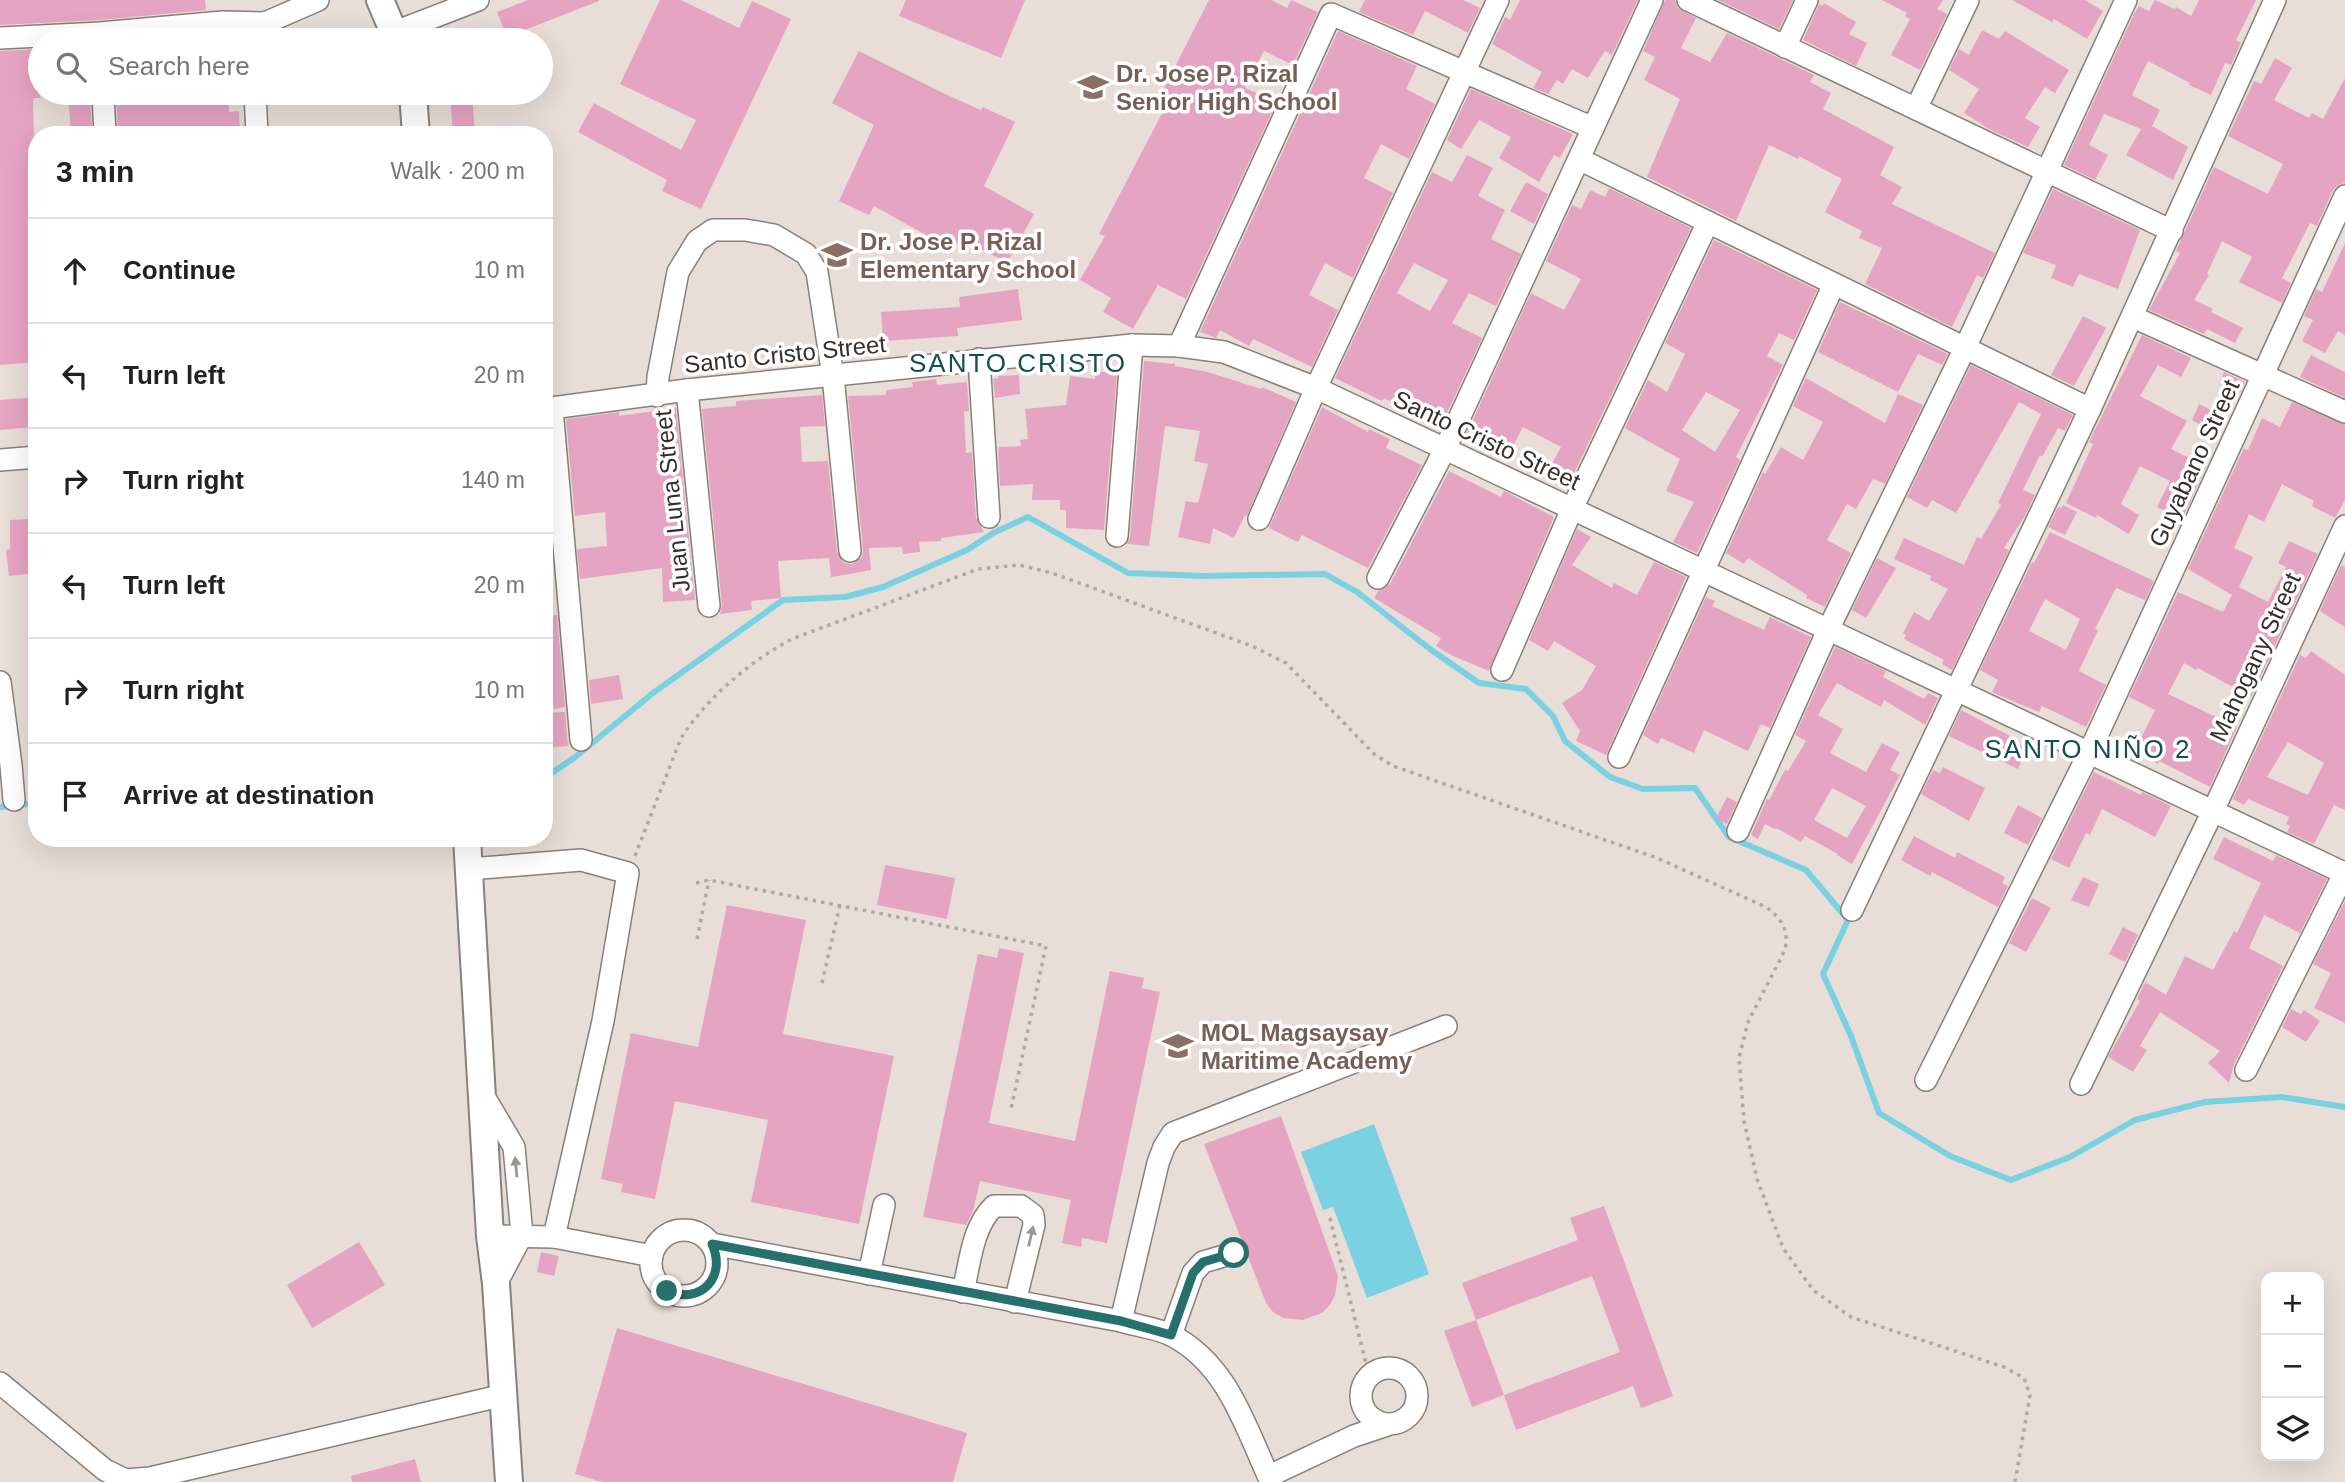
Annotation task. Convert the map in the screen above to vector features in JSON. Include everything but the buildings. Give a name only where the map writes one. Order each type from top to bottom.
[{"type":"main road","points":[[380,0],[392,28]]},
{"type":"main road","points":[[413,105],[415,126]]},
{"type":"main road","points":[[468,847],[490,1237],[496,1284],[509,1482]]},
{"type":"street","points":[[266,28],[318,0]]},
{"type":"street","points":[[414,28],[478,0]]},
{"type":"street","points":[[1258,519],[1316,388],[1497,0]]},
{"type":"street","points":[[1378,578],[1445,449],[1651,0]]},
{"type":"street","points":[[1688,0],[2172,231]]},
{"type":"street","points":[[1785,47],[1807,0]]},
{"type":"street","points":[[1916,109],[1968,0]]},
{"type":"street","points":[[1738,831],[1828,630],[1965,348],[2126,0]]},
{"type":"street","points":[[1852,910],[2133,317],[2276,0]]},
{"type":"street","points":[[1179,346],[1331,13],[1593,128]]},
{"type":"street","points":[[173,28],[222,22],[244,28]]},
{"type":"street","points":[[0,38],[28,38]]},
{"type":"street","points":[[104,105],[105,126]]},
{"type":"street","points":[[256,105],[257,126]]},
{"type":"street","points":[[1579,159],[2090,409]]},
{"type":"street","name":"Guyabano Street","points":[[1926,1080],[2089,753],[2345,196]]},
{"type":"street","points":[[1502,670],[1572,509],[1708,222]]},
{"type":"street","points":[[657,396],[658,377],[678,272],[697,241],[713,230],[745,230],[774,235],[806,254],[817,272],[833,376],[850,551]]},
{"type":"street","points":[[1619,757],[1834,284]]},
{"type":"street","points":[[2133,317],[2345,412]]},
{"type":"street","points":[[1117,536],[1132,345]]},
{"type":"street","name":"Santo Cristo Street","points":[[553,408],[687,390],[1132,345],[1179,346],[1224,352],[1316,388],[2345,872]]},
{"type":"street","points":[[979,359],[989,517]]},
{"type":"street","name":"Juan Luna Street","points":[[687,390],[709,606]]},
{"type":"street","points":[[0,460],[28,458]]},
{"type":"street","points":[[553,459],[581,740]]},
{"type":"street","name":"Mahogany Street","points":[[2081,1084],[2213,811],[2345,526]]},
{"type":"street","points":[[0,682],[6,765],[13,800]]},
{"type":"street","points":[[469,869],[581,860],[628,873],[603,1021],[554,1237]]},
{"type":"street","points":[[2246,1070],[2345,872]]},
{"type":"street","points":[[1121,1321],[1158,1163],[1173,1133],[1446,1026]]},
{"type":"street","points":[[482,1093],[514,1147],[522,1235],[496,1284]]},
{"type":"street","points":[[869,1274],[884,1205]]},
{"type":"street","points":[[963,1292],[979,1226],[985,1215],[994,1206],[1021,1206],[1033,1214],[1034,1225],[1015,1302]]},
{"type":"street","points":[[678,1230],[697,1232],[712,1244],[716,1253],[715,1273],[704,1289],[686,1296],[667,1291],[654,1276],[652,1256],[661,1240],[678,1230]]},
{"type":"street","points":[[490,1237],[554,1237],[652,1256]]},
{"type":"street","points":[[712,1244],[1121,1321],[1171,1335],[1203,1357],[1217,1375],[1238,1407],[1270,1479],[1354,1436],[1387,1424]]},
{"type":"street","points":[[1171,1335],[1193,1273],[1203,1262],[1234,1253]]},
{"type":"street","points":[[1395,1368],[1411,1377],[1418,1395],[1412,1413],[1396,1424],[1370,1418],[1364,1410],[1360,1392],[1368,1376],[1376,1370],[1395,1368]]},
{"type":"street","points":[[0,1383],[104,1471],[126,1480],[150,1478],[504,1395]]},
{"type":"street","points":[[1354,1436],[1364,1410]]},
{"type":"path","points":[[628,873],[681,738],[692,720],[765,653],[792,639],[929,586],[978,569],[1019,565],[1052,573],[1252,646],[1286,663],[1374,754],[1393,766],[1657,858],[1766,907],[1778,916],[1786,927],[1785,950],[1748,1022],[1739,1058],[1744,1121],[1757,1179],[1783,1248],[1813,1290],[1851,1317],[2004,1367],[2024,1378],[2030,1395],[2015,1482]]},
{"type":"path","points":[[696,884],[709,880],[1046,946],[1011,1109]]},
{"type":"path","points":[[697,939],[709,880]]},
{"type":"path","points":[[822,983],[840,905]]},
{"type":"path","points":[[1330,1219],[1368,1376]]},
{"type":"water","points":[[1374,1124],[1429,1274],[1367,1298],[1333,1207],[1323,1210],[1301,1152]]},
{"type":"waterway","points":[[553,772],[653,693],[783,600],[845,597],[883,587],[967,550],[993,533],[1028,517],[1128,573],[1202,576],[1325,574],[1357,592],[1479,683],[1526,689],[1553,716],[1565,741],[1610,777],[1643,789],[1695,788],[1729,837],[1806,870],[1848,920],[1823,974],[1851,1036],[1879,1113],[1950,1156],[2011,1180],[2070,1157],[2135,1120],[2205,1102],[2282,1097],[2345,1107]]},
{"type":"waterway","points":[[0,807],[28,804]]},
{"type":"place","name":"Dr. Jose P. Rizal Senior High School","points":[[1093,87]]},
{"type":"place","name":"Dr. Jose P. Rizal Elementary School","points":[[837,255]]},
{"type":"place","name":"MOL Magsaysay Maritime Academy","points":[[1178,1046]]},
{"type":"district","name":"SANTO CRISTO","points":[[1018,363]]},
{"type":"district","name":"SANTO NIÑO 2","points":[[2088,749]]},
{"type":"route","points":[[667,1291],[686,1296],[704,1289],[711,1282],[717,1263],[712,1244],[1121,1321],[1171,1335],[1193,1273],[1203,1262],[1234,1253]]}]
